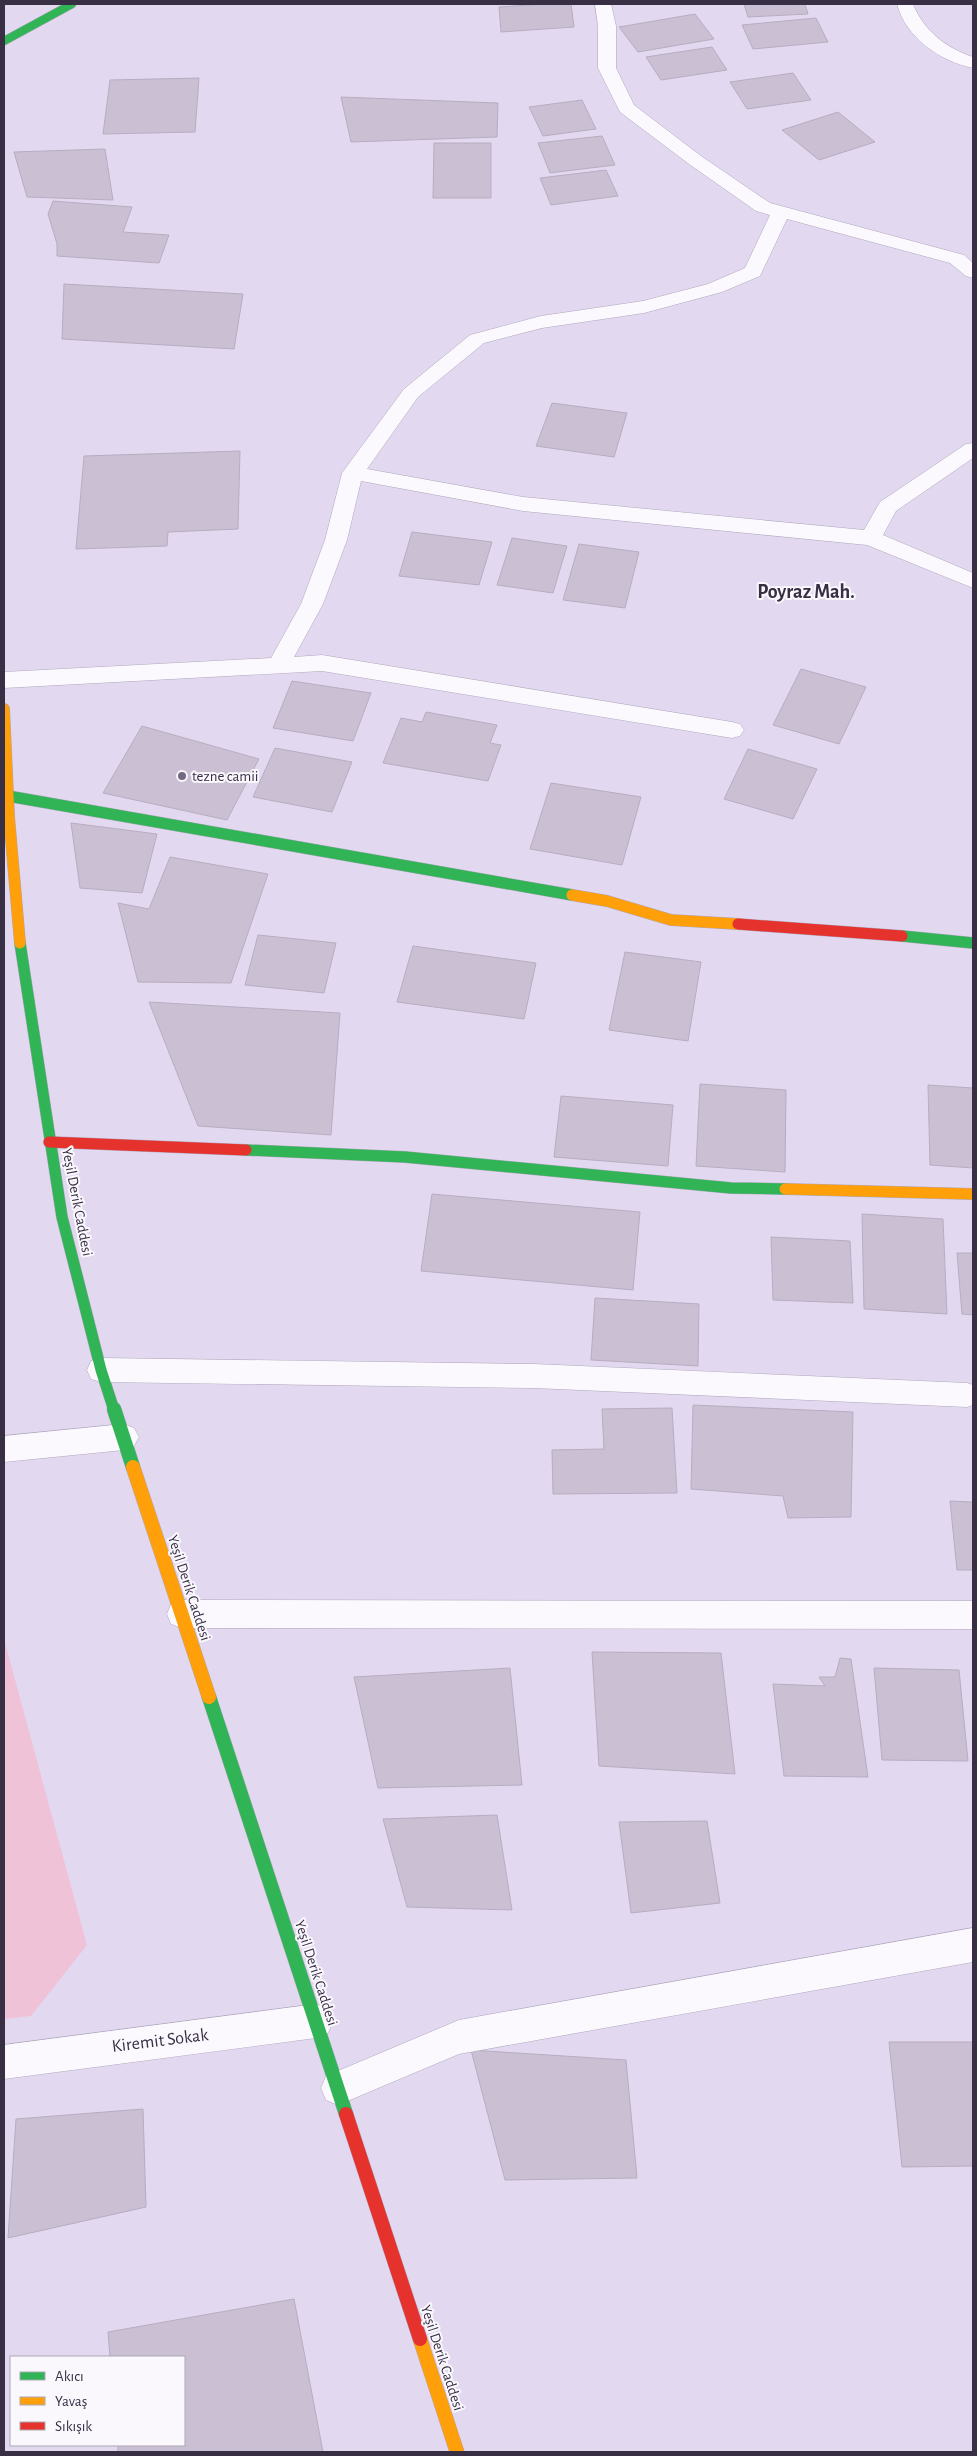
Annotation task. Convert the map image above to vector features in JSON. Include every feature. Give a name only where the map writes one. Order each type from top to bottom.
[{"type":"street","points":[[4,41],[72,4]]},
{"type":"street","points":[[603,4],[607,26],[607,68],[626,108],[763,207],[957,259],[973,272]]},
{"type":"street","points":[[905,4],[908,16],[930,42],[973,63]]},
{"type":"street","points":[[278,665],[312,604],[336,540],[353,473],[411,393],[477,339],[540,322],[644,307],[715,288],[754,272],[781,212]]},
{"type":"street","points":[[871,538],[888,507],[973,449]]},
{"type":"street","points":[[353,473],[524,504],[871,538],[973,581]]},
{"type":"street","points":[[4,680],[322,663],[732,730]]},
{"type":"street","name":"Yeşil Derik Caddesi","points":[[4,709],[12,948],[62,1217],[101,1370],[457,2452]]},
{"type":"street","points":[[8,796],[607,900],[671,920],[848,931],[973,943]]},
{"type":"street","points":[[49,1142],[405,1157],[731,1188],[973,1194]]},
{"type":"street","points":[[101,1370],[534,1376],[967,1395]]},
{"type":"street","points":[[4,1449],[124,1437]]},
{"type":"street","points":[[182,1614],[973,1615]]},
{"type":"street","points":[[338,2088],[459,2036],[973,1945]]},
{"type":"street","name":"Kiremit Sokak","points":[[4,2062],[316,2021]]},
{"type":"shaded area","points":[[4,1639],[87,1945],[31,2016],[4,2019]]},
{"type":"building","points":[[571,4],[574,27],[501,32],[499,7]]},
{"type":"building","points":[[744,4],[805,4],[808,14],[748,17]]},
{"type":"building","points":[[695,14],[714,39],[638,52],[619,27]]},
{"type":"building","points":[[816,18],[828,42],[753,49],[742,25]]},
{"type":"building","points":[[712,47],[727,70],[661,80],[646,57]]},
{"type":"building","points":[[793,73],[811,100],[747,109],[730,82]]},
{"type":"building","points":[[199,78],[195,132],[103,134],[110,80]]},
{"type":"building","points":[[341,97],[498,103],[497,137],[351,142]]},
{"type":"building","points":[[582,100],[596,129],[543,136],[529,107]]},
{"type":"building","points":[[838,112],[875,142],[819,160],[782,130]]},
{"type":"building","points":[[602,136],[615,165],[550,173],[538,143]]},
{"type":"building","points":[[434,143],[491,143],[491,198],[433,198]]},
{"type":"building","points":[[105,149],[113,200],[27,197],[14,152]]},
{"type":"building","points":[[606,170],[618,196],[551,205],[540,178]]},
{"type":"building","points":[[53,201],[132,207],[123,232],[169,235],[159,263],[57,256],[57,244],[48,214]]},
{"type":"building","points":[[64,284],[243,294],[234,349],[62,339]]},
{"type":"building","points":[[552,403],[627,413],[614,457],[536,446]]},
{"type":"building","points":[[240,451],[238,529],[168,532],[167,546],[76,549],[84,456]]},
{"type":"building","points":[[412,532],[492,542],[479,585],[399,576]]},
{"type":"building","points":[[512,538],[567,546],[553,593],[497,585]]},
{"type":"building","points":[[579,544],[639,552],[625,608],[563,600]]},
{"type":"building","points":[[801,669],[866,687],[839,744],[773,725]]},
{"type":"building","points":[[292,681],[371,693],[353,741],[273,728]]},
{"type":"building","points":[[426,712],[497,725],[490,743],[501,745],[488,781],[383,763],[401,718],[422,722]]},
{"type":"building","name":"tezne camii","points":[[142,726],[259,759],[227,820],[103,793]]},
{"type":"building","points":[[275,748],[352,762],[332,812],[253,797]]},
{"type":"building","points":[[748,749],[817,769],[793,819],[724,799]]},
{"type":"building","points":[[551,783],[641,797],[622,865],[530,849]]},
{"type":"building","points":[[71,823],[157,834],[142,893],[80,888]]},
{"type":"building","points":[[170,857],[268,874],[231,983],[138,982],[118,903],[149,909]]},
{"type":"building","points":[[258,935],[336,943],[324,993],[245,985]]},
{"type":"building","points":[[413,946],[536,963],[524,1019],[397,1002]]},
{"type":"building","points":[[625,952],[701,962],[688,1041],[609,1030]]},
{"type":"building","points":[[149,1002],[340,1013],[331,1135],[198,1126]]},
{"type":"building","points":[[700,1084],[786,1090],[785,1172],[696,1166]]},
{"type":"building","points":[[928,1085],[973,1088],[973,1168],[930,1165]]},
{"type":"building","points":[[561,1096],[673,1105],[668,1166],[554,1157]]},
{"type":"building","points":[[432,1194],[640,1212],[633,1290],[421,1271]]},
{"type":"building","points":[[862,1214],[943,1219],[947,1314],[864,1309]]},
{"type":"building","points":[[771,1237],[850,1241],[853,1303],[773,1300]]},
{"type":"building","points":[[957,1253],[973,1253],[973,1315],[962,1314]]},
{"type":"building","points":[[595,1298],[699,1304],[698,1366],[591,1360]]},
{"type":"building","points":[[693,1405],[853,1412],[851,1517],[788,1518],[783,1496],[691,1489]]},
{"type":"building","points":[[672,1408],[677,1493],[553,1494],[552,1450],[604,1449],[602,1409]]},
{"type":"building","points":[[950,1501],[973,1502],[973,1570],[957,1570]]},
{"type":"building","points":[[592,1652],[721,1653],[735,1774],[599,1766]]},
{"type":"building","points":[[840,1658],[851,1659],[868,1777],[784,1776],[773,1684],[825,1686],[819,1677],[835,1677]]},
{"type":"building","points":[[510,1668],[522,1785],[378,1788],[354,1677]]},
{"type":"building","points":[[874,1668],[959,1670],[968,1761],[882,1760]]},
{"type":"building","points":[[497,1815],[512,1910],[407,1907],[383,1819]]},
{"type":"building","points":[[707,1821],[720,1903],[631,1913],[619,1822]]},
{"type":"building","points":[[889,2042],[973,2042],[973,2166],[902,2167]]},
{"type":"building","points":[[471,2050],[626,2060],[637,2178],[505,2180]]},
{"type":"building","points":[[143,2109],[146,2207],[8,2238],[16,2119]]},
{"type":"building","points":[[294,2299],[323,2452],[118,2452],[118,2446],[185,2446],[185,2356],[110,2356],[108,2332]]},
{"type":"traffic: fast","points":[[4,41],[72,4]]},
{"type":"traffic: fast","points":[[8,796],[572,895]]},
{"type":"traffic: fast","points":[[902,936],[973,943]]},
{"type":"traffic: fast","points":[[20,943],[62,1217],[101,1370],[133,1467]]},
{"type":"traffic: fast","points":[[246,1150],[405,1157],[731,1188],[785,1189]]},
{"type":"traffic: fast","points":[[209,1697],[346,2114]]},
{"type":"traffic: slow","points":[[4,709],[9,817],[20,943]]},
{"type":"traffic: slow","points":[[572,895],[607,901],[671,920],[738,924]]},
{"type":"traffic: slow","points":[[785,1189],[973,1194]]},
{"type":"traffic: slow","points":[[133,1467],[209,1697]]},
{"type":"traffic: slow","points":[[420,2339],[457,2452]]},
{"type":"traffic: jam","points":[[738,924],[902,936]]},
{"type":"traffic: jam","points":[[49,1142],[246,1150]]},
{"type":"traffic: jam","points":[[346,2114],[420,2339]]},
{"type":"place","name":"tezne camii","points":[[182,776]]},
{"type":"district","name":"Poyraz Mah.","points":[[806,592]]}]
